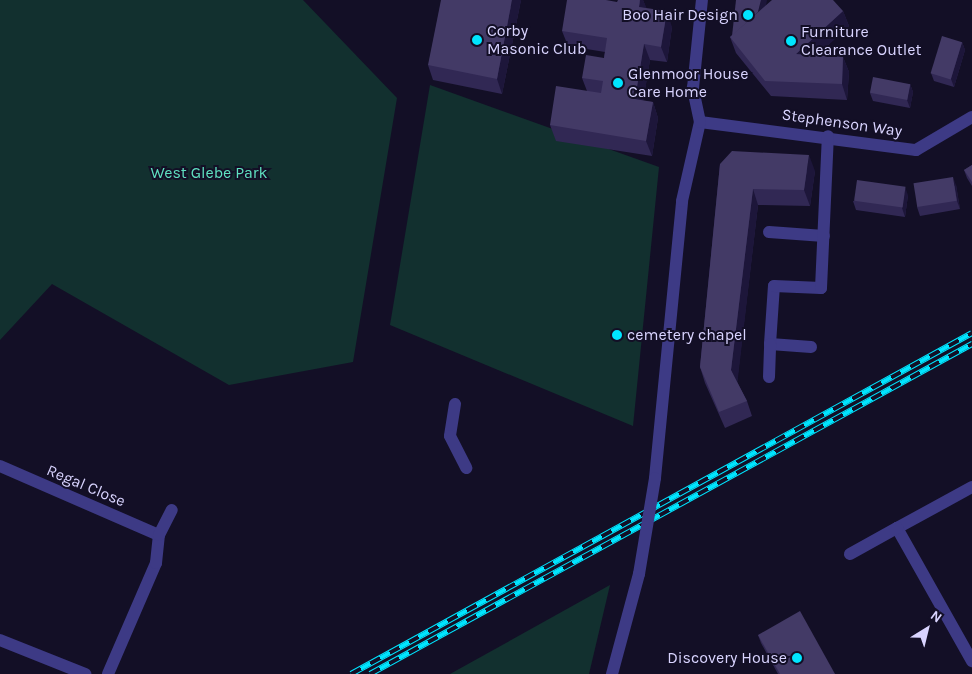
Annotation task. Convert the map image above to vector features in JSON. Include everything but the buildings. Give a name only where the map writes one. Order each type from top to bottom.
[{"type":"street","points":[[612,674],[639,574],[655,478],[682,201],[700,122],[693,88],[702,0]]},
{"type":"street","name":"Stephenson Way","points":[[700,122],[828,136],[851,144],[916,150],[972,117]]},
{"type":"street","points":[[769,377],[774,286],[821,288],[828,136]]},
{"type":"street","points":[[769,232],[824,236]]},
{"type":"street","points":[[770,344],[811,347]]},
{"type":"street","points":[[455,404],[450,436],[466,468]]},
{"type":"street","name":"Regal Close","points":[[0,466],[159,535]]},
{"type":"street","points":[[850,554],[972,487]]},
{"type":"street","points":[[108,674],[156,563],[159,535],[172,510]]},
{"type":"street","points":[[897,528],[972,661]]},
{"type":"street","points":[[0,640],[85,674]]},
{"type":"green space","name":"West Glebe Park","points":[[0,0],[303,0],[397,98],[353,362],[229,385],[52,284],[0,340]]},
{"type":"green space","points":[[430,85],[659,167],[633,426],[390,325]]},
{"type":"green space","points":[[610,585],[589,674],[450,674]]},
{"type":"railway","points":[[351,674],[972,333]]},
{"type":"railway","points":[[370,674],[972,344]]},
{"type":"place","name":"Boo Hair Design","points":[[748,15]]},
{"type":"place","name":"Corby Masonic Club","points":[[477,40]]},
{"type":"place","name":"Furniture Clearance Outlet","points":[[791,41]]},
{"type":"place","name":"Glenmoor House Care Home","points":[[618,83]]},
{"type":"place","name":"cemetery chapel","points":[[617,335]]},
{"type":"place","name":"Discovery House","points":[[797,658]]}]
